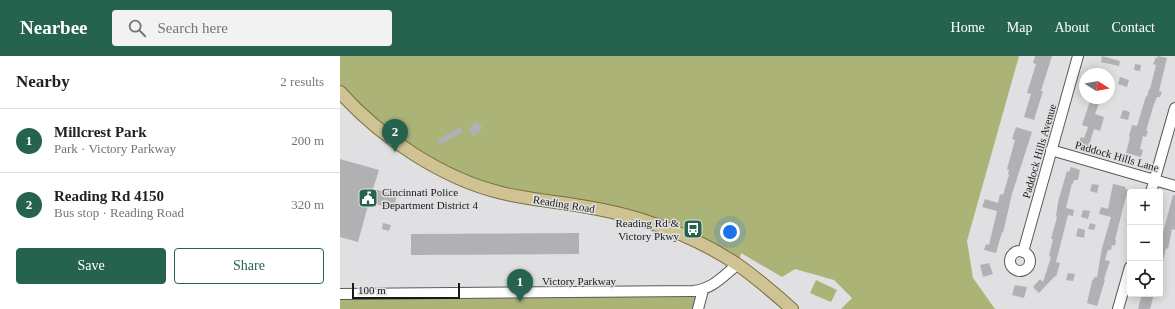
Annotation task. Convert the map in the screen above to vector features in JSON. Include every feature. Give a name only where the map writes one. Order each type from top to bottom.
[{"type":"main road","name":"Reading Road","points":[[340,92],[360,112],[395,141],[431,164],[457,177],[478,186],[502,193],[594,208],[645,221],[679,234],[738,264],[792,309]]},
{"type":"street","name":"Paddock Hills Avenue","points":[[1023,252],[1078,56]]},
{"type":"street","points":[[1152,189],[1175,108]]},
{"type":"street","name":"Paddock Hills Lane","points":[[1052,150],[1175,186]]},
{"type":"street","name":"Victory Parkway","points":[[340,294],[684,292],[703,290],[711,287],[738,264]]},
{"type":"street","points":[[1118,309],[1127,278]]},
{"type":"street","points":[[698,309],[703,290]]},
{"type":"green space","points":[[340,56],[1019,56],[967,241],[973,278],[995,309],[841,309],[852,298],[834,280],[795,269],[782,277],[741,253],[738,264],[679,233],[528,198],[431,164],[340,92]]},
{"type":"green space","points":[[816,280],[837,290],[831,302],[810,293]]},
{"type":"green space","points":[[703,290],[698,309],[340,309],[340,294]]},
{"type":"building","points":[[1035,56],[1052,56],[1034,120],[1024,117],[1031,94],[1027,93],[1036,64],[1033,63]]},
{"type":"building","points":[[1102,56],[1120,61],[1119,66],[1101,62]]},
{"type":"building","points":[[1158,56],[1167,58],[1159,91],[1162,92],[1160,97],[1157,97],[1154,104],[1146,131],[1148,131],[1146,137],[1143,136],[1140,149],[1143,150],[1141,157],[1126,153],[1132,125],[1137,126],[1146,96],[1147,97],[1150,89],[1156,65],[1153,64]]},
{"type":"building","points":[[1135,64],[1141,65],[1140,71],[1134,70]]},
{"type":"building","points":[[1120,77],[1129,80],[1127,87],[1118,84]]},
{"type":"building","points":[[1089,104],[1099,104],[1095,114],[1104,117],[1100,131],[1094,129],[1088,149],[1079,146],[1080,144],[1078,144],[1081,137],[1084,138],[1088,127],[1082,125]]},
{"type":"building","points":[[1123,110],[1130,112],[1128,120],[1120,118]]},
{"type":"building","points":[[477,121],[483,128],[474,136],[468,129]]},
{"type":"building","points":[[460,127],[463,132],[440,145],[437,140]]},
{"type":"building","points":[[1016,127],[1032,132],[1012,194],[1003,233],[1002,232],[996,253],[984,250],[986,244],[989,245],[997,211],[982,207],[985,199],[998,203],[1000,194],[1003,195],[1009,175],[1009,170],[1007,169],[1015,140],[1012,139]]},
{"type":"building","name":"Cincinnati Police Department District 4","points":[[340,159],[379,170],[373,189],[397,195],[394,209],[369,202],[358,242],[340,237]]},
{"type":"building","points":[[1071,167],[1080,170],[1078,180],[1074,180],[1073,184],[1072,183],[1066,208],[1074,210],[1073,216],[1068,215],[1056,262],[1060,263],[1056,277],[1055,276],[1039,293],[1033,287],[1040,279],[1043,282],[1051,257],[1049,256],[1053,239],[1051,239],[1057,217],[1058,202],[1067,171],[1069,172]]},
{"type":"building","points":[[1092,184],[1099,185],[1097,193],[1090,191]]},
{"type":"building","points":[[1113,184],[1126,187],[1125,189],[1127,189],[1127,196],[1115,240],[1115,246],[1112,245],[1111,250],[1108,250],[1105,260],[1110,261],[1097,306],[1087,303],[1092,281],[1095,277],[1097,277],[1102,248],[1111,217],[1099,214],[1101,207],[1108,209]]},
{"type":"building","points":[[1173,195],[1175,195],[1175,230],[1172,229],[1168,249],[1166,248],[1163,262],[1163,232]]},
{"type":"building","points":[[1083,210],[1090,211],[1088,219],[1081,217]]},
{"type":"building","points":[[383,223],[391,225],[389,231],[382,229]]},
{"type":"building","points":[[1090,223],[1096,225],[1094,230],[1088,229]]},
{"type":"building","points":[[1078,228],[1085,230],[1084,238],[1076,236]]},
{"type":"building","points":[[579,233],[579,254],[411,255],[411,234]]},
{"type":"building","points":[[989,263],[993,274],[983,277],[980,265]]},
{"type":"building","points":[[1068,273],[1075,274],[1073,281],[1066,280]]},
{"type":"building","points":[[1015,285],[1027,287],[1024,298],[1012,295]]},
{"type":"building","points":[[1141,297],[1153,297],[1150,309],[1138,309]]},
{"type":"place","name":"Reading Rd 4150","points":[[395,152]]},
{"type":"place","name":"Cincinnati Police Department District 4","points":[[368,198]]},
{"type":"place","name":"Reading Rd & Victory Pkwy","points":[[693,229]]},
{"type":"place","name":"Millcrest Park","points":[[520,302]]}]
